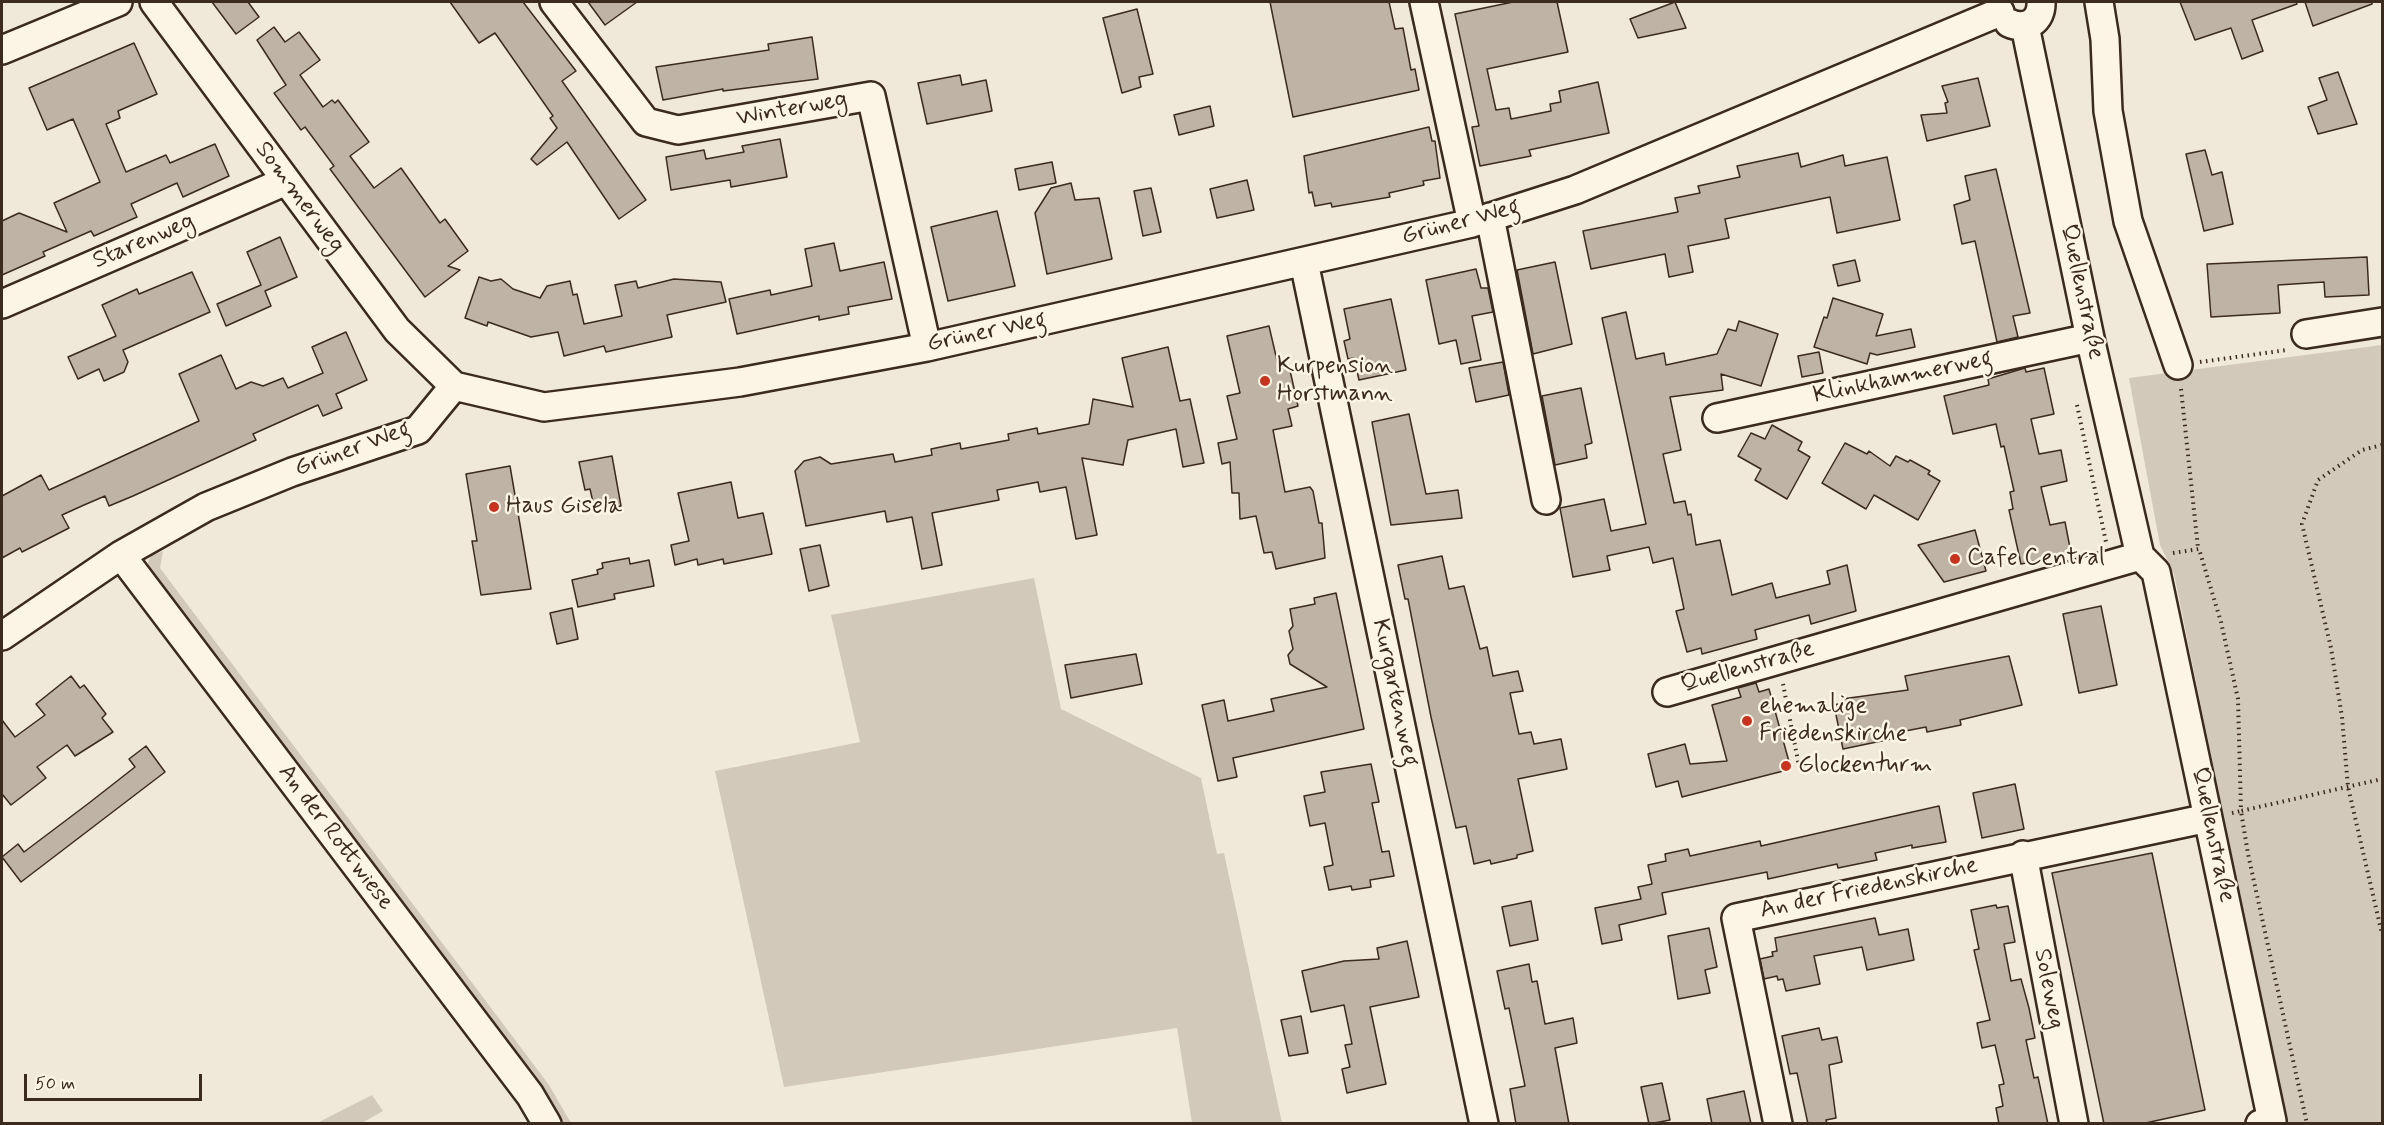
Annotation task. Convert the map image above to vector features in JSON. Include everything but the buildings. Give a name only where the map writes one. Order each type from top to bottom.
[{"type":"street","points":[[2,50],[118,2]]},
{"type":"street","name":"Sommerweg","points":[[154,2],[397,330],[454,387]]},
{"type":"street","name":"Winterweg","points":[[554,2],[646,122],[678,130],[871,96],[927,347]]},
{"type":"street","points":[[1424,2],[1481,220],[1546,500]]},
{"type":"street","points":[[2000,7],[2010,24],[2025,26],[2037,19],[2041,2]]},
{"type":"street","points":[[2099,2],[2105,39],[2108,111],[2128,221],[2178,365]]},
{"type":"street","name":"Grüner Weg","points":[[2,636],[121,555],[206,507],[292,472],[418,430],[454,387],[544,407],[740,382],[927,347],[1481,220],[1575,190],[2000,7]]},
{"type":"street","name":"Quellenstraße","points":[[2025,26],[2090,338],[2153,555],[2216,816],[2266,1122]]},
{"type":"street","name":"Starenweg","points":[[2,304],[286,181]]},
{"type":"street","name":"Kurgartenweg","points":[[1304,262],[1484,1124]]},
{"type":"street","points":[[2307,334],[2382,322]]},
{"type":"street","name":"Klinkhammerweg","points":[[1717,418],[2090,338]]},
{"type":"street","name":"An der Rottwiese","points":[[121,555],[530,1095],[548,1124]]},
{"type":"street","name":"Quellenstraße","points":[[1667,692],[1779,658],[2153,555]]},
{"type":"street","name":"An der Friedenskirche","points":[[1778,1124],[1736,918],[2023,855],[2216,816]]},
{"type":"street","name":"Soleweg","points":[[2023,855],[2074,1124]]},
{"type":"path","points":[[2307,334],[2284,352],[2178,365],[2199,549],[2221,622],[2238,699],[2241,811],[2248,854],[2307,1124]]},
{"type":"path","points":[[2076,402],[2111,566]]},
{"type":"path","points":[[2382,445],[2362,450],[2318,480],[2302,524],[2331,648],[2342,717],[2348,787],[2382,934]]},
{"type":"path","points":[[2153,555],[2199,549]]},
{"type":"path","points":[[1779,658],[1799,766]]},
{"type":"path","points":[[2216,816],[2382,779]]},
{"type":"shaded area","points":[[2382,345],[2382,1123],[2280,1123],[2272,1053],[2174,574],[2160,545],[2129,378]]},
{"type":"shaded area","points":[[163,551],[160,568],[549,1085],[571,1123],[558,1123],[149,575],[148,562],[151,556]]},
{"type":"shaded area","points":[[1034,578],[1061,709],[1201,778],[1217,854],[1224,853],[1282,1123],[1192,1123],[1177,1028],[784,1087],[715,771],[860,742],[831,615]]},
{"type":"shaded area","points":[[372,1095],[383,1111],[362,1123],[317,1123]]},
{"type":"place","name":"Kurpension Horstmann","points":[[1265,381]]},
{"type":"place","name":"Haus Gisela","points":[[494,507]]},
{"type":"place","name":"Cafe Central","points":[[1955,559]]},
{"type":"place","name":"ehemalige Friedenskirche","points":[[1747,721]]},
{"type":"place","name":"Glockenturm","points":[[1786,766]]}]
